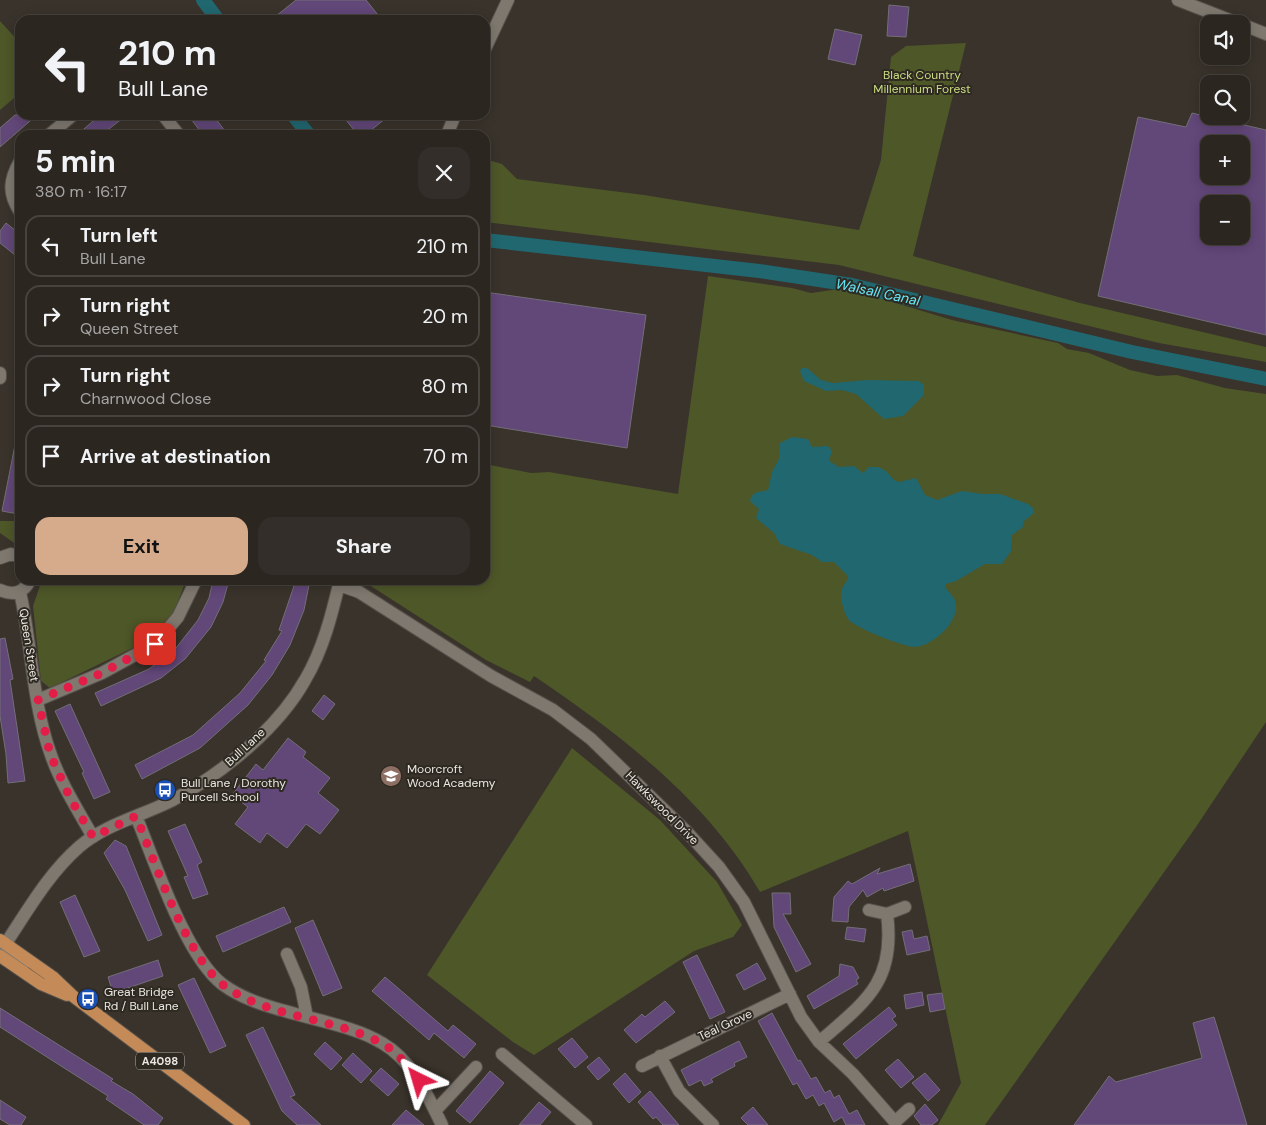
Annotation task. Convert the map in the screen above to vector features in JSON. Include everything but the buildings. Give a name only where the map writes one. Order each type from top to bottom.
[{"type":"main road","name":"A4098","points":[[2,942],[54,978],[74,997],[244,1125]]},
{"type":"main road","name":"A4098","points":[[0,956],[41,984],[74,997]]},
{"type":"street","points":[[490,38],[508,0]]},
{"type":"street","points":[[1178,0],[1217,15]]},
{"type":"street","points":[[1250,28],[1266,34]]},
{"type":"street","points":[[55,130],[67,120]]},
{"type":"street","points":[[167,120],[175,130]]},
{"type":"street","points":[[15,170],[10,184],[12,200],[15,204]]},
{"type":"street","points":[[0,373],[0,378]]},
{"type":"street","points":[[1,555],[15,555]]},
{"type":"street","name":"Queen Street","points":[[0,590],[13,594],[20,592],[26,585]]},
{"type":"street","points":[[38,700],[102,673],[155,644],[178,617],[194,585]]},
{"type":"street","name":"Bull Lane","points":[[2,942],[63,863],[93,837],[201,784],[245,750],[284,709],[305,681],[311,668],[326,633],[338,585]]},
{"type":"street","name":"Hawkswood Drive","points":[[345,585],[491,676],[553,710],[591,739],[719,867],[744,902],[801,1017],[819,1042],[853,1074],[896,1124],[909,1109]]},
{"type":"street","name":"Queen Street","points":[[20,592],[38,700],[50,754],[70,798],[93,837]]},
{"type":"street","points":[[136,816],[176,912],[202,963],[222,984],[245,998],[348,1029],[383,1043],[419,1080],[442,1125]]},
{"type":"street","points":[[869,910],[887,914],[905,907]]},
{"type":"street","points":[[819,1042],[866,1001],[884,971],[888,953],[887,914]]},
{"type":"street","points":[[2,942],[4,950],[20,962],[23,971]]},
{"type":"street","points":[[287,954],[301,987],[306,1017]]},
{"type":"street","name":"Teal Grove","points":[[642,1066],[790,994]]},
{"type":"street","points":[[502,1054],[586,1125]]},
{"type":"street","points":[[660,1056],[679,1091],[711,1124]]},
{"type":"street","points":[[435,1111],[476,1067]]},
{"type":"green space","points":[[0,21],[15,38],[15,97],[0,110]]},
{"type":"green space","name":"Black Country Millennium Forest","points":[[966,43],[913,256],[1080,303],[1266,347],[1266,362],[1159,343],[839,265],[490,223],[490,160],[502,164],[517,179],[644,195],[859,230],[881,160],[891,57],[906,46]]},
{"type":"green space","points":[[708,276],[792,288],[811,293],[846,288],[952,320],[1058,343],[1067,349],[1089,353],[1130,370],[1157,376],[1177,375],[1225,388],[1266,394],[1266,722],[1196,827],[985,1125],[938,1125],[961,1083],[908,831],[760,892],[739,859],[715,828],[688,799],[630,746],[567,698],[534,676],[530,682],[486,660],[369,585],[490,585],[490,465],[531,473],[549,472],[678,494]]},
{"type":"green space","points":[[0,521],[15,521],[15,544],[0,533]]},
{"type":"green space","points":[[40,585],[184,585],[174,612],[147,641],[50,688],[41,681],[33,606]]},
{"type":"green space","points":[[572,748],[660,820],[717,882],[742,925],[733,937],[694,951],[534,1055],[513,1042],[427,975]]},
{"type":"water","points":[[802,368],[807,368],[821,380],[833,383],[867,380],[919,381],[924,385],[924,395],[903,416],[884,419],[856,394],[842,390],[826,391],[804,381],[800,371]]},
{"type":"water","points":[[792,437],[808,439],[812,447],[828,446],[832,451],[829,461],[839,467],[854,466],[863,473],[869,467],[879,467],[899,482],[916,478],[925,495],[937,500],[962,491],[1000,494],[1028,504],[1033,508],[1034,513],[1023,522],[1023,527],[1012,535],[1011,551],[1002,564],[985,564],[956,581],[946,584],[945,587],[954,598],[956,606],[952,620],[942,633],[922,646],[915,647],[901,644],[859,627],[848,619],[841,596],[848,576],[834,562],[822,562],[812,555],[780,544],[774,533],[756,518],[759,509],[750,501],[751,498],[757,492],[768,490],[772,472],[779,459],[780,443]]},
{"type":"waterway","name":"Walsall Canal","points":[[203,0],[214,15]]},
{"type":"waterway","name":"Walsall Canal","points":[[297,120],[305,130]]},
{"type":"waterway","name":"Walsall Canal","points":[[490,241],[759,271],[852,285],[1132,352],[1266,379]]},
{"type":"place","name":"Moorcroft Wood Academy","points":[[391,776]]},
{"type":"place","name":"Bull Lane / Dorothy Purcell School","points":[[165,790]]},
{"type":"place","name":"Great Bridge Rd / Bull Lane","points":[[88,999]]},
{"type":"route","points":[[155,644],[102,673],[38,700],[50,754],[70,798],[93,837],[136,816],[187,935],[202,963],[222,984],[245,998],[348,1029],[383,1043],[419,1080]]}]
